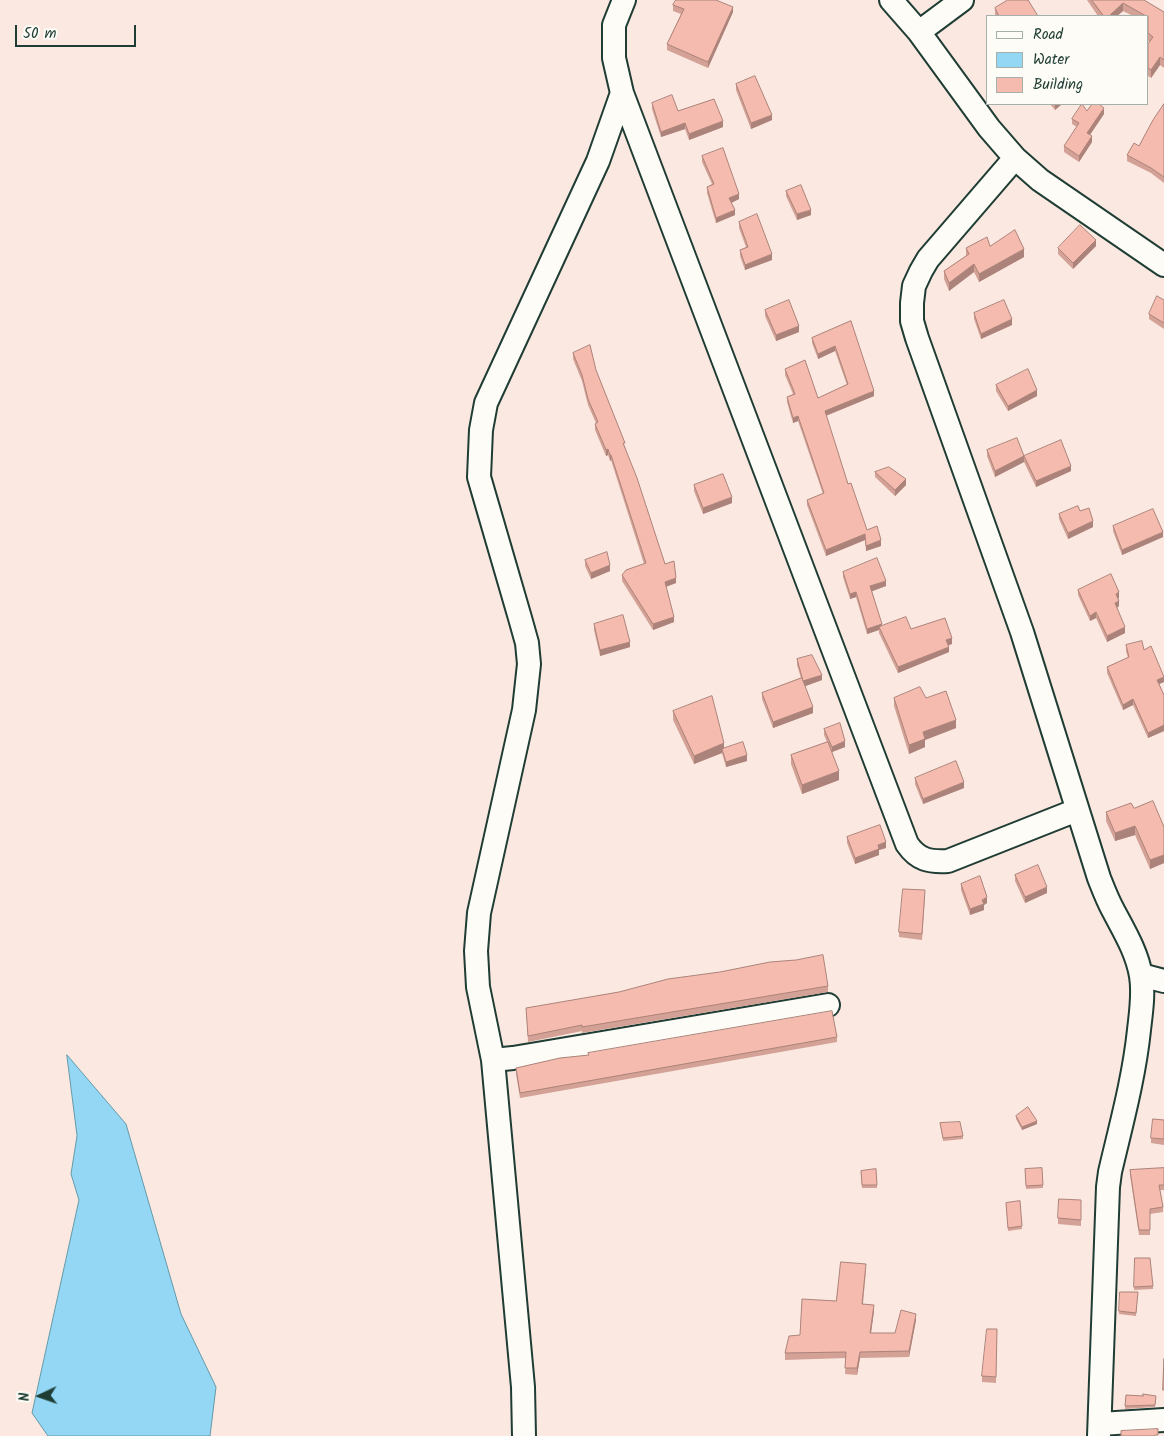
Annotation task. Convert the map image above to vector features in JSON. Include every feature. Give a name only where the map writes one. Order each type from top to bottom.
[{"type":"street","points":[[624,0],[614,25],[614,58],[622,93],[907,844],[914,854],[925,860],[936,862],[948,861],[1077,810]]},
{"type":"street","points":[[891,0],[919,32],[989,128],[1014,158],[1040,180],[1164,265]]},
{"type":"street","points":[[919,32],[962,0]]},
{"type":"street","points":[[524,1436],[524,1387],[492,1060],[478,988],[476,951],[479,913],[524,710],[529,664],[527,643],[479,477],[481,430],[486,403],[598,161],[622,93]]},
{"type":"street","points":[[1014,158],[928,259],[914,286],[912,321],[1022,632],[1099,878],[1112,909],[1125,931],[1141,976],[1142,1002],[1136,1062],[1108,1187],[1099,1430],[1164,1420]]},
{"type":"street","points":[[1141,976],[1164,981]]},
{"type":"street","points":[[492,1060],[828,1005]]},
{"type":"water","points":[[67,1055],[126,1124],[181,1314],[216,1387],[210,1436],[48,1436],[32,1413],[79,1200],[71,1174],[77,1136]]},
{"type":"building","points":[[676,0],[716,0],[733,7],[708,62],[667,44],[684,9],[673,5]]},
{"type":"building","points":[[1008,0],[1028,0],[1037,15],[998,15],[995,8]]},
{"type":"building","points":[[1092,0],[1144,0],[1164,12],[1164,60],[1160,57],[1151,70],[1149,69],[1149,43],[1153,37],[1149,34],[1149,15],[1144,15],[1123,3],[1110,15],[1103,15]]},
{"type":"building","points":[[755,76],[772,115],[751,123],[736,84]]},
{"type":"building","points":[[672,95],[678,111],[714,99],[723,121],[689,134],[685,123],[661,132],[652,103]]},
{"type":"building","points":[[1164,104],[1164,177],[1127,155],[1134,143],[1139,146]]},
{"type":"building","points":[[1081,105],[1087,111],[1091,105],[1100,105],[1104,108],[1087,133],[1092,136],[1079,156],[1064,146],[1079,123],[1072,119]]},
{"type":"building","points":[[723,148],[739,194],[729,198],[735,210],[716,218],[707,187],[714,184],[702,156]]},
{"type":"building","points":[[801,185],[811,210],[797,214],[786,191]]},
{"type":"building","points":[[757,214],[772,254],[745,265],[740,250],[748,247],[739,222]]},
{"type":"building","points":[[1080,225],[1096,240],[1073,263],[1058,248]]},
{"type":"building","points":[[1015,230],[1024,249],[979,274],[974,264],[949,283],[944,271],[969,254],[966,248],[987,237],[990,246]]},
{"type":"building","points":[[1157,296],[1164,300],[1164,323],[1149,314]]},
{"type":"building","points":[[789,300],[799,326],[776,335],[765,310]]},
{"type":"building","points":[[1004,300],[1012,319],[981,334],[974,313]]},
{"type":"building","points":[[851,321],[874,391],[825,411],[848,484],[851,483],[867,530],[877,526],[881,540],[866,546],[865,534],[826,550],[807,500],[824,493],[798,416],[793,418],[787,397],[795,394],[785,369],[805,360],[818,398],[848,384],[835,346],[818,354],[812,338]]},
{"type":"building","points":[[590,345],[596,370],[625,443],[623,443],[637,478],[665,564],[674,561],[676,578],[665,582],[674,617],[653,624],[622,575],[626,570],[646,563],[611,455],[608,449],[606,450],[595,424],[598,422],[588,399],[582,375],[573,353]]},
{"type":"building","points":[[1028,369],[1037,390],[1008,406],[996,385]]},
{"type":"building","points":[[1017,438],[1024,456],[995,471],[987,450]]},
{"type":"building","points":[[1061,440],[1071,466],[1036,481],[1024,456]]},
{"type":"building","points":[[889,467],[906,479],[895,490],[875,472]]},
{"type":"building","points":[[723,474],[732,497],[703,508],[694,485]]},
{"type":"building","points":[[1078,506],[1080,511],[1089,508],[1093,521],[1068,533],[1059,514]]},
{"type":"building","points":[[1153,509],[1163,532],[1122,550],[1113,526]]},
{"type":"building","points":[[607,552],[610,565],[591,573],[585,560]]},
{"type":"building","points":[[877,558],[886,581],[870,586],[882,624],[867,629],[856,592],[850,594],[843,572]]},
{"type":"building","points":[[1111,574],[1119,592],[1116,594],[1119,601],[1115,603],[1125,627],[1107,636],[1096,612],[1090,616],[1078,590]]},
{"type":"building","points":[[623,615],[630,642],[600,650],[594,624]]},
{"type":"building","points":[[906,617],[911,629],[945,618],[952,638],[946,640],[949,647],[898,667],[879,627]]},
{"type":"building","points":[[1142,641],[1144,650],[1151,646],[1164,677],[1157,680],[1164,695],[1164,725],[1148,733],[1133,699],[1123,705],[1107,667],[1129,657],[1126,645]]},
{"type":"building","points":[[812,655],[822,675],[803,681],[797,659]]},
{"type":"building","points":[[802,678],[813,707],[773,722],[762,693]]},
{"type":"building","points":[[920,687],[926,698],[946,691],[956,720],[923,732],[925,739],[909,745],[894,698]]},
{"type":"building","points":[[712,696],[724,743],[694,756],[673,711]]},
{"type":"building","points":[[840,723],[845,741],[832,747],[824,729]]},
{"type":"building","points":[[743,742],[747,755],[726,762],[722,749]]},
{"type":"building","points":[[828,742],[839,771],[802,785],[791,755]]},
{"type":"building","points":[[956,761],[964,782],[923,799],[915,778]]},
{"type":"building","points":[[1153,801],[1164,827],[1164,855],[1150,860],[1135,826],[1115,833],[1106,812],[1131,803],[1134,808]]},
{"type":"building","points":[[880,825],[886,842],[878,845],[879,849],[855,858],[847,837]]},
{"type":"building","points":[[1038,865],[1047,887],[1025,897],[1015,875]]},
{"type":"building","points":[[980,876],[987,897],[982,900],[984,904],[970,909],[961,884]]},
{"type":"building","points":[[903,889],[925,890],[922,934],[899,932]]},
{"type":"building","points":[[823,955],[828,986],[582,1027],[582,1025],[528,1036],[526,1008],[619,992],[668,979]]},
{"type":"building","points":[[832,1011],[837,1037],[520,1093],[516,1068],[560,1058],[589,1055],[588,1053]]},
{"type":"building","points":[[1028,1107],[1037,1121],[1022,1127],[1016,1116]]},
{"type":"building","points":[[1153,1119],[1164,1120],[1164,1139],[1151,1138]]},
{"type":"building","points":[[960,1122],[963,1136],[943,1138],[940,1123]]},
{"type":"building","points":[[1042,1168],[1043,1185],[1026,1186],[1025,1169]]},
{"type":"building","points":[[1164,1168],[1164,1185],[1159,1185],[1163,1207],[1150,1209],[1150,1230],[1139,1230],[1130,1170]]},
{"type":"building","points":[[876,1169],[877,1185],[862,1185],[861,1171]]},
{"type":"building","points":[[1059,1199],[1081,1200],[1081,1220],[1058,1218]]},
{"type":"building","points":[[1020,1201],[1022,1226],[1008,1228],[1006,1203]]},
{"type":"building","points":[[1135,1258],[1150,1258],[1153,1286],[1134,1287]]},
{"type":"building","points":[[841,1262],[866,1264],[862,1304],[874,1305],[870,1333],[895,1333],[901,1310],[916,1314],[909,1351],[860,1352],[857,1368],[845,1368],[846,1352],[785,1353],[789,1336],[800,1335],[802,1299],[836,1301]]},
{"type":"building","points":[[1120,1292],[1138,1292],[1136,1313],[1119,1311]]},
{"type":"building","points":[[987,1329],[997,1329],[996,1377],[982,1376]]},
{"type":"building","points":[[1143,1394],[1156,1396],[1155,1405],[1125,1406],[1126,1395],[1143,1396]]},
{"type":"building","points":[[1158,1429],[1158,1435],[1154,1436],[1121,1436],[1121,1431]]}]
